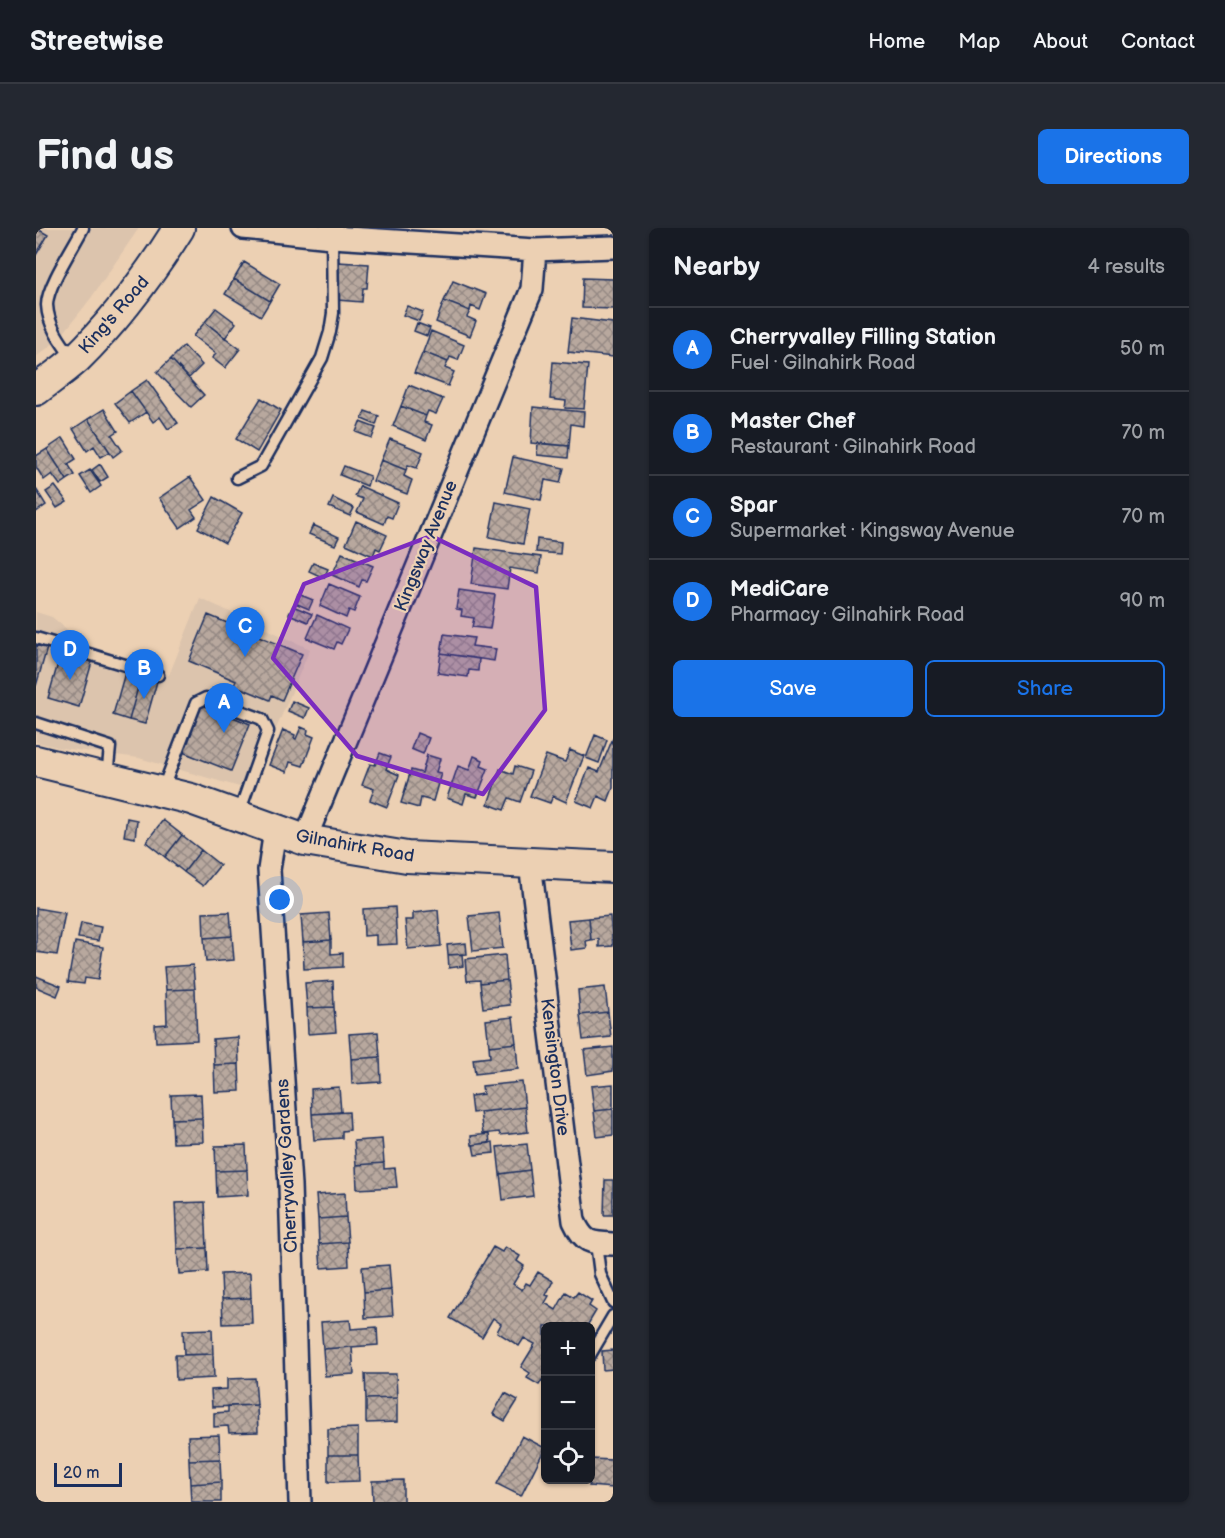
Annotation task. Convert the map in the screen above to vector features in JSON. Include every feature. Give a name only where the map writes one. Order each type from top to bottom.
[{"type":"street","name":"King's Road","points":[[36,390],[74,360],[111,323],[137,292],[179,228]]},
{"type":"street","points":[[243,228],[332,237],[535,250],[613,247]]},
{"type":"street","name":"Kingsway Avenue","points":[[305,840],[532,289],[535,250]]},
{"type":"street","name":"Gilnahirk Road","points":[[36,761],[191,799],[305,840],[407,856],[613,867]]},
{"type":"street","name":"Cherryvalley Gardens","points":[[275,830],[268,870],[290,1185],[300,1502]]},
{"type":"street","name":"Kensington Drive","points":[[530,863],[574,1221],[580,1234],[589,1242],[604,1244]]},
{"type":"lane","points":[[74,360],[54,329],[47,303],[54,282],[83,228]]},
{"type":"lane","points":[[237,478],[261,466],[322,358],[333,313],[332,237]]},
{"type":"lane","points":[[36,638],[158,675]]},
{"type":"lane","points":[[162,791],[196,703],[206,698],[262,719],[268,731],[238,816]]},
{"type":"lane","points":[[36,723],[110,747],[107,778]]},
{"type":"lane","points":[[604,1244],[600,1274],[613,1302]]},
{"type":"lane","points":[[595,1348],[613,1316]]},
{"type":"highlighted area","points":[[431,536],[536,587],[545,710],[483,794],[357,756],[273,658],[304,584]]},
{"type":"shaded area","points":[[36,228],[139,228],[91,298],[59,339],[36,357]]},
{"type":"shaded area","points":[[200,598],[310,649],[250,790],[139,758],[61,748],[36,742],[36,612],[52,617],[80,640],[102,654],[169,675]]},
{"type":"building","points":[[36,228],[48,235],[36,255]]},
{"type":"building","points":[[244,262],[280,284],[270,301],[234,279]]},
{"type":"building","points":[[338,262],[369,264],[367,288],[363,288],[362,302],[337,300]]},
{"type":"building","points":[[583,278],[613,279],[613,309],[582,308]]},
{"type":"building","points":[[234,279],[270,301],[261,316],[225,294]]},
{"type":"building","points":[[453,281],[486,294],[480,310],[471,306],[470,311],[444,301]]},
{"type":"building","points":[[444,301],[470,311],[467,317],[476,321],[470,336],[436,322]]},
{"type":"building","points":[[407,306],[423,312],[419,321],[403,315]]},
{"type":"building","points":[[216,308],[236,323],[225,338],[205,322]]},
{"type":"building","points":[[572,318],[613,323],[613,357],[568,352]]},
{"type":"building","points":[[205,322],[240,349],[225,368],[212,358],[216,354],[193,336]]},
{"type":"building","points":[[417,323],[430,328],[427,336],[414,331]]},
{"type":"building","points":[[431,331],[464,345],[458,360],[450,357],[448,362],[423,352]]},
{"type":"building","points":[[184,346],[202,365],[189,378],[171,359]]},
{"type":"building","points":[[423,352],[448,362],[445,368],[454,372],[448,386],[414,373]]},
{"type":"building","points":[[171,359],[204,395],[191,407],[157,372]]},
{"type":"building","points":[[553,362],[588,365],[584,409],[565,408],[566,401],[550,399]]},
{"type":"building","points":[[147,380],[178,423],[168,429],[160,417],[153,422],[131,391]]},
{"type":"building","points":[[409,385],[443,399],[436,414],[428,411],[426,416],[401,406]]},
{"type":"building","points":[[131,391],[146,412],[130,423],[115,403]]},
{"type":"building","points":[[261,398],[281,410],[257,452],[236,439]]},
{"type":"building","points":[[401,406],[426,416],[424,422],[432,425],[426,440],[393,426]]},
{"type":"building","points":[[533,407],[584,412],[583,426],[571,424],[569,446],[531,443]]},
{"type":"building","points":[[104,409],[118,431],[112,435],[122,450],[113,457],[88,419]]},
{"type":"building","points":[[365,411],[379,416],[376,425],[362,419]]},
{"type":"building","points":[[88,419],[110,452],[101,457],[94,446],[87,451],[73,429]]},
{"type":"building","points":[[360,422],[376,428],[372,438],[356,432]]},
{"type":"building","points":[[63,438],[76,459],[68,464],[75,475],[67,480],[47,449]]},
{"type":"building","points":[[390,439],[423,452],[417,468],[408,465],[406,470],[381,460]]},
{"type":"building","points":[[538,443],[569,446],[568,458],[537,455]]},
{"type":"building","points":[[47,449],[67,480],[60,485],[52,474],[44,480],[36,467],[36,456]]},
{"type":"building","points":[[513,457],[564,468],[560,483],[545,480],[541,500],[505,492]]},
{"type":"building","points":[[381,460],[406,470],[404,476],[412,480],[407,494],[373,481]]},
{"type":"building","points":[[100,464],[108,477],[100,482],[92,470]]},
{"type":"building","points":[[344,466],[370,476],[367,486],[340,475]]},
{"type":"building","points":[[90,470],[101,486],[91,493],[80,476]]},
{"type":"building","points":[[190,477],[206,500],[191,510],[196,517],[180,528],[159,498]]},
{"type":"building","points":[[55,486],[67,502],[57,508],[46,492]]},
{"type":"building","points":[[360,486],[398,503],[392,518],[387,516],[384,524],[357,512],[363,499],[355,496]]},
{"type":"building","points":[[36,489],[46,505],[36,512]]},
{"type":"building","points":[[214,497],[242,513],[225,543],[198,528]]},
{"type":"building","points":[[333,498],[354,508],[350,516],[329,507]]},
{"type":"building","points":[[496,502],[530,509],[523,544],[489,537]]},
{"type":"building","points":[[356,521],[387,535],[380,550],[376,548],[373,556],[346,544]]},
{"type":"building","points":[[313,525],[339,537],[335,545],[309,534]]},
{"type":"building","points":[[537,539],[561,542],[560,554],[536,552]]},
{"type":"building","points":[[476,548],[541,557],[539,573],[510,568],[507,589],[471,584]]},
{"type":"building","points":[[342,553],[373,566],[366,581],[362,580],[359,587],[332,575]]},
{"type":"building","points":[[313,563],[328,569],[324,578],[309,571]]},
{"type":"building","points":[[329,584],[360,597],[354,612],[349,610],[346,618],[320,606]]},
{"type":"building","points":[[459,590],[495,595],[490,629],[472,627],[474,618],[461,616],[462,610],[456,609]]},
{"type":"building","points":[[298,594],[313,600],[309,609],[295,603]]},
{"type":"building","points":[[293,606],[312,614],[308,622],[289,614]]},
{"type":"building","points":[[208,615],[302,654],[282,700],[272,695],[270,700],[234,685],[236,681],[189,661]]},
{"type":"building","points":[[317,615],[348,629],[341,644],[337,642],[334,649],[307,638]]},
{"type":"building","points":[[444,634],[474,638],[472,646],[496,649],[494,661],[441,653]]},
{"type":"building","points":[[36,645],[47,648],[36,686]]},
{"type":"building","points":[[61,653],[92,662],[79,707],[48,698]]},
{"type":"building","points":[[441,653],[479,659],[478,671],[469,670],[468,677],[438,673]]},
{"type":"building","points":[[126,669],[142,673],[129,720],[113,715]]},
{"type":"building","points":[[142,673],[158,678],[145,724],[129,720]]},
{"type":"building","points":[[292,701],[309,708],[305,718],[288,711]]},
{"type":"building","points":[[200,704],[250,724],[231,771],[180,751]]},
{"type":"building","points":[[301,727],[308,730],[307,734],[314,737],[303,766],[290,762],[287,772],[269,765],[283,730],[295,735],[296,739]]},
{"type":"building","points":[[417,733],[429,738],[423,754],[411,749]]},
{"type":"building","points":[[595,735],[607,740],[599,763],[586,758]]},
{"type":"building","points":[[613,738],[613,788],[608,801],[598,796],[593,808],[576,801],[589,768],[599,772]]},
{"type":"building","points":[[570,750],[584,756],[566,802],[553,796],[550,803],[530,796],[546,755],[565,762]]},
{"type":"building","points":[[380,753],[391,757],[386,769],[399,775],[387,807],[370,800],[374,789],[362,785],[370,764],[375,765]]},
{"type":"building","points":[[427,755],[440,759],[436,772],[441,773],[433,801],[421,798],[419,808],[401,803],[411,770],[422,773]]},
{"type":"building","points":[[474,756],[483,760],[481,766],[488,769],[477,797],[466,794],[463,804],[447,798],[458,766],[469,770]]},
{"type":"building","points":[[515,766],[531,771],[520,802],[509,798],[504,810],[488,804],[500,769],[513,774]]},
{"type":"building","points":[[127,818],[137,820],[135,838],[124,836]]},
{"type":"building","points":[[163,820],[182,835],[165,857],[146,842]]},
{"type":"building","points":[[182,835],[201,850],[184,872],[165,857]]},
{"type":"building","points":[[201,850],[220,865],[203,886],[184,872]]},
{"type":"building","points":[[395,907],[397,944],[376,945],[376,935],[364,936],[363,909]]},
{"type":"building","points":[[36,908],[65,913],[57,955],[36,952]]},
{"type":"building","points":[[438,910],[441,946],[408,949],[405,920],[413,920],[413,913]]},
{"type":"building","points":[[230,912],[232,936],[204,938],[203,913]]},
{"type":"building","points":[[329,913],[331,940],[303,942],[301,915]]},
{"type":"building","points":[[499,913],[503,948],[473,951],[469,916]]},
{"type":"building","points":[[610,916],[613,946],[599,947],[599,939],[591,940],[589,918]]},
{"type":"building","points":[[589,918],[591,940],[586,941],[587,948],[571,950],[568,920]]},
{"type":"building","points":[[81,923],[101,927],[98,941],[78,938]]},
{"type":"building","points":[[232,936],[234,960],[206,962],[204,938]]},
{"type":"building","points":[[331,940],[331,954],[343,953],[343,967],[304,969],[303,942]]},
{"type":"building","points":[[75,942],[103,947],[98,980],[85,978],[84,984],[68,982]]},
{"type":"building","points":[[466,943],[467,954],[448,955],[447,945]]},
{"type":"building","points":[[462,954],[463,966],[449,968],[448,955]]},
{"type":"building","points":[[505,955],[507,980],[480,983],[480,980],[467,981],[465,959]]},
{"type":"building","points":[[193,965],[195,989],[166,990],[164,967]]},
{"type":"building","points":[[36,976],[61,986],[57,996],[36,987]]},
{"type":"building","points":[[507,980],[510,1005],[483,1008],[480,983]]},
{"type":"building","points":[[333,981],[334,1007],[307,1008],[305,983]]},
{"type":"building","points":[[605,987],[608,1012],[580,1015],[578,990]]},
{"type":"building","points":[[195,989],[197,1040],[156,1042],[155,1025],[167,1024],[166,990]]},
{"type":"building","points":[[334,1007],[336,1032],[308,1034],[307,1008]]},
{"type":"building","points":[[608,1012],[611,1037],[583,1040],[580,1015]]},
{"type":"building","points":[[513,1017],[516,1043],[489,1046],[486,1020]]},
{"type":"building","points":[[378,1032],[380,1057],[351,1059],[349,1034]]},
{"type":"building","points":[[238,1037],[239,1064],[214,1065],[213,1039]]},
{"type":"building","points":[[516,1043],[518,1069],[475,1074],[473,1059],[490,1057],[489,1046]]},
{"type":"building","points":[[613,1047],[613,1071],[587,1075],[584,1050]]},
{"type":"building","points":[[380,1057],[381,1082],[352,1084],[351,1059]]},
{"type":"building","points":[[239,1064],[240,1091],[215,1092],[214,1065]]},
{"type":"building","points":[[522,1082],[525,1107],[472,1113],[470,1096],[483,1094],[482,1086]]},
{"type":"building","points":[[613,1084],[613,1109],[594,1111],[591,1086]]},
{"type":"building","points":[[339,1087],[341,1112],[312,1114],[311,1089]]},
{"type":"building","points":[[201,1094],[202,1118],[172,1119],[171,1095]]},
{"type":"building","points":[[525,1107],[528,1132],[483,1134],[480,1112]]},
{"type":"building","points":[[613,1109],[613,1135],[597,1137],[594,1111]]},
{"type":"building","points":[[349,1112],[350,1130],[342,1131],[342,1138],[314,1140],[312,1114]]},
{"type":"building","points":[[202,1118],[203,1142],[173,1143],[172,1119]]},
{"type":"building","points":[[489,1134],[490,1143],[472,1145],[471,1136]]},
{"type":"building","points":[[382,1139],[384,1163],[356,1165],[354,1141]]},
{"type":"building","points":[[493,1142],[494,1153],[475,1155],[473,1145]]},
{"type":"building","points":[[527,1144],[530,1170],[500,1174],[497,1147]]},
{"type":"building","points":[[246,1145],[247,1170],[216,1171],[215,1146]]},
{"type":"building","points":[[384,1163],[384,1169],[395,1168],[397,1187],[357,1189],[356,1165]]},
{"type":"building","points":[[247,1170],[248,1195],[217,1197],[216,1171]]},
{"type":"building","points":[[530,1170],[533,1196],[503,1200],[500,1174]]},
{"type":"building","points":[[605,1180],[613,1180],[613,1215],[604,1215]]},
{"type":"building","points":[[345,1193],[346,1217],[318,1219],[316,1195]]},
{"type":"building","points":[[205,1202],[207,1248],[177,1249],[175,1203]]},
{"type":"building","points":[[346,1217],[348,1242],[319,1244],[318,1219]]},
{"type":"building","points":[[348,1242],[349,1266],[321,1268],[319,1244]]},
{"type":"building","points":[[493,1247],[502,1252],[505,1247],[520,1256],[517,1261],[524,1266],[513,1284],[522,1290],[526,1283],[530,1285],[538,1272],[553,1281],[545,1303],[556,1310],[566,1292],[574,1297],[578,1292],[592,1301],[589,1306],[596,1311],[589,1322],[541,1322],[541,1382],[539,1385],[527,1378],[530,1373],[521,1367],[535,1344],[524,1338],[519,1346],[497,1332],[501,1324],[493,1318],[482,1337],[450,1318]]},
{"type":"building","points":[[207,1248],[208,1272],[179,1274],[177,1249]]},
{"type":"building","points":[[389,1265],[391,1290],[364,1292],[362,1267]]},
{"type":"building","points":[[250,1273],[251,1298],[222,1299],[221,1274]]},
{"type":"building","points":[[391,1290],[393,1316],[365,1318],[364,1292]]},
{"type":"building","points":[[251,1298],[252,1323],[223,1324],[222,1299]]},
{"type":"building","points":[[350,1320],[351,1329],[377,1327],[378,1345],[323,1349],[321,1322]]},
{"type":"building","points":[[212,1329],[213,1354],[184,1355],[183,1330]]},
{"type":"building","points":[[352,1347],[354,1374],[325,1376],[323,1349]]},
{"type":"building","points":[[613,1350],[613,1369],[603,1370],[602,1351]]},
{"type":"building","points":[[213,1354],[214,1378],[176,1380],[175,1355]]},
{"type":"building","points":[[365,1374],[396,1374],[397,1398],[366,1399]]},
{"type":"building","points":[[255,1378],[257,1405],[212,1407],[211,1390],[227,1389],[227,1379]]},
{"type":"building","points":[[505,1393],[518,1400],[505,1421],[493,1414]]},
{"type":"building","points":[[397,1398],[397,1422],[366,1423],[366,1399]]},
{"type":"building","points":[[257,1405],[258,1432],[229,1433],[228,1426],[214,1427],[214,1413],[228,1412],[228,1406]]},
{"type":"building","points":[[358,1428],[358,1455],[328,1455],[328,1429]]},
{"type":"building","points":[[219,1435],[220,1459],[189,1460],[188,1436]]},
{"type":"building","points":[[522,1436],[541,1446],[541,1456],[521,1496],[497,1484]]},
{"type":"building","points":[[328,1455],[358,1455],[359,1481],[328,1482]]},
{"type":"building","points":[[220,1459],[221,1482],[190,1484],[189,1460]]},
{"type":"building","points":[[595,1459],[613,1460],[613,1488],[589,1486],[589,1484],[595,1484]]},
{"type":"building","points":[[403,1480],[403,1502],[373,1502],[372,1481]]},
{"type":"building","points":[[221,1482],[221,1502],[191,1502],[190,1484]]},
{"type":"place","name":"Spar","points":[[245,657]]},
{"type":"place","name":"MediCare","points":[[70,680]]},
{"type":"place","name":"Master Chef","points":[[144,699]]},
{"type":"place","name":"Cherryvalley Filling Station","points":[[224,733]]}]
